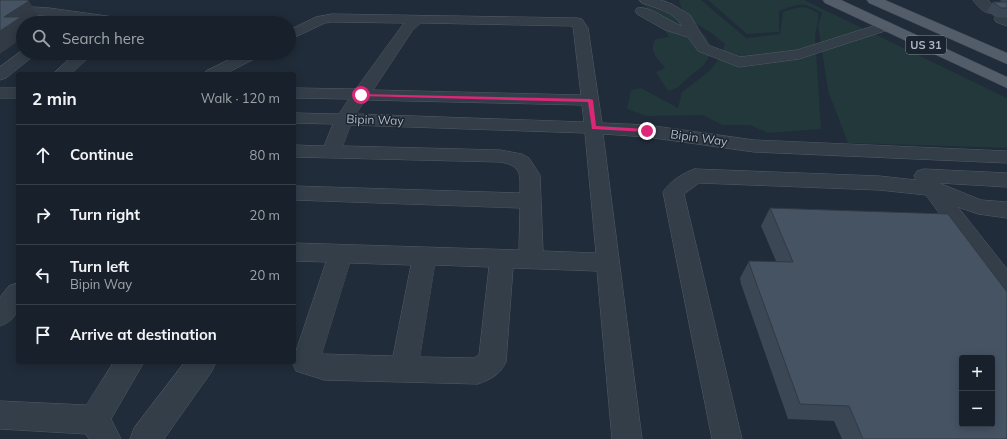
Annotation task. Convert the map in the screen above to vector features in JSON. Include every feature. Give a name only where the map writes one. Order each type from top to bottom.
[{"type":"main road","name":"US 31","points":[[830,0],[1007,83]]},
{"type":"main road","name":"US 31","points":[[874,0],[1003,55]]},
{"type":"lane","points":[[980,0],[990,10]]},
{"type":"lane","points":[[645,6],[667,7],[685,18],[693,34],[703,48],[739,62],[799,54],[886,26]]},
{"type":"lane","points":[[0,9],[49,12],[61,16]]},
{"type":"lane","points":[[296,32],[321,20],[332,18],[577,22],[581,28],[594,128],[627,439]]},
{"type":"lane","points":[[330,152],[344,119],[407,28],[417,19]]},
{"type":"lane","points":[[0,75],[20,60]]},
{"type":"lane","points":[[63,72],[77,60]]},
{"type":"lane","points":[[216,72],[241,60]]},
{"type":"lane","points":[[0,93],[16,93]]},
{"type":"lane","points":[[296,93],[590,100]]},
{"type":"lane","name":"Bipin Way","points":[[296,118],[594,128],[647,131],[754,146],[1007,157]]},
{"type":"lane","points":[[296,151],[500,156],[515,159],[526,165],[530,175],[531,258]]},
{"type":"lane","points":[[727,439],[673,192],[695,176],[879,183],[932,189],[978,207],[1007,210]]},
{"type":"lane","points":[[1007,180],[924,176],[932,189],[1007,287]]},
{"type":"lane","points":[[296,194],[530,202]]},
{"type":"lane","points":[[296,252],[531,258],[609,262]]},
{"type":"lane","points":[[341,253],[306,362],[324,367],[478,372],[492,362],[502,258]]},
{"type":"lane","points":[[404,369],[425,255]]},
{"type":"lane","points":[[0,315],[16,295]]},
{"type":"lane","points":[[0,415],[100,430],[129,364]]},
{"type":"lane","points":[[145,439],[201,364]]},
{"type":"green space","points":[[637,0],[666,0],[682,19],[706,36],[713,51],[703,66],[677,88],[668,91],[656,72],[665,68],[653,51],[653,44],[655,39],[669,37],[655,17]]},
{"type":"green space","points":[[680,0],[701,0],[746,38],[780,34],[783,12],[802,7],[819,14],[815,36],[821,129],[768,133],[750,125],[722,125],[703,115],[646,116],[627,109],[631,90],[641,88],[678,108],[682,92],[707,73],[717,62],[725,44],[710,32],[686,18],[679,2]]},
{"type":"green space","points":[[708,0],[804,0],[1007,98],[1007,148],[848,143],[828,91],[818,25],[822,13],[805,5],[797,5],[779,11],[779,32],[747,34]]},
{"type":"building","points":[[0,0],[29,1],[4,17],[16,17],[16,20],[0,31]]},
{"type":"building","points":[[993,2],[1007,2],[1007,8],[1001,8]]},
{"type":"building","points":[[770,208],[948,214],[1007,292],[1007,439],[863,439],[849,406],[800,404],[749,261],[793,262]]},
{"type":"route","points":[[361,95],[590,100],[594,128],[647,131]]}]
